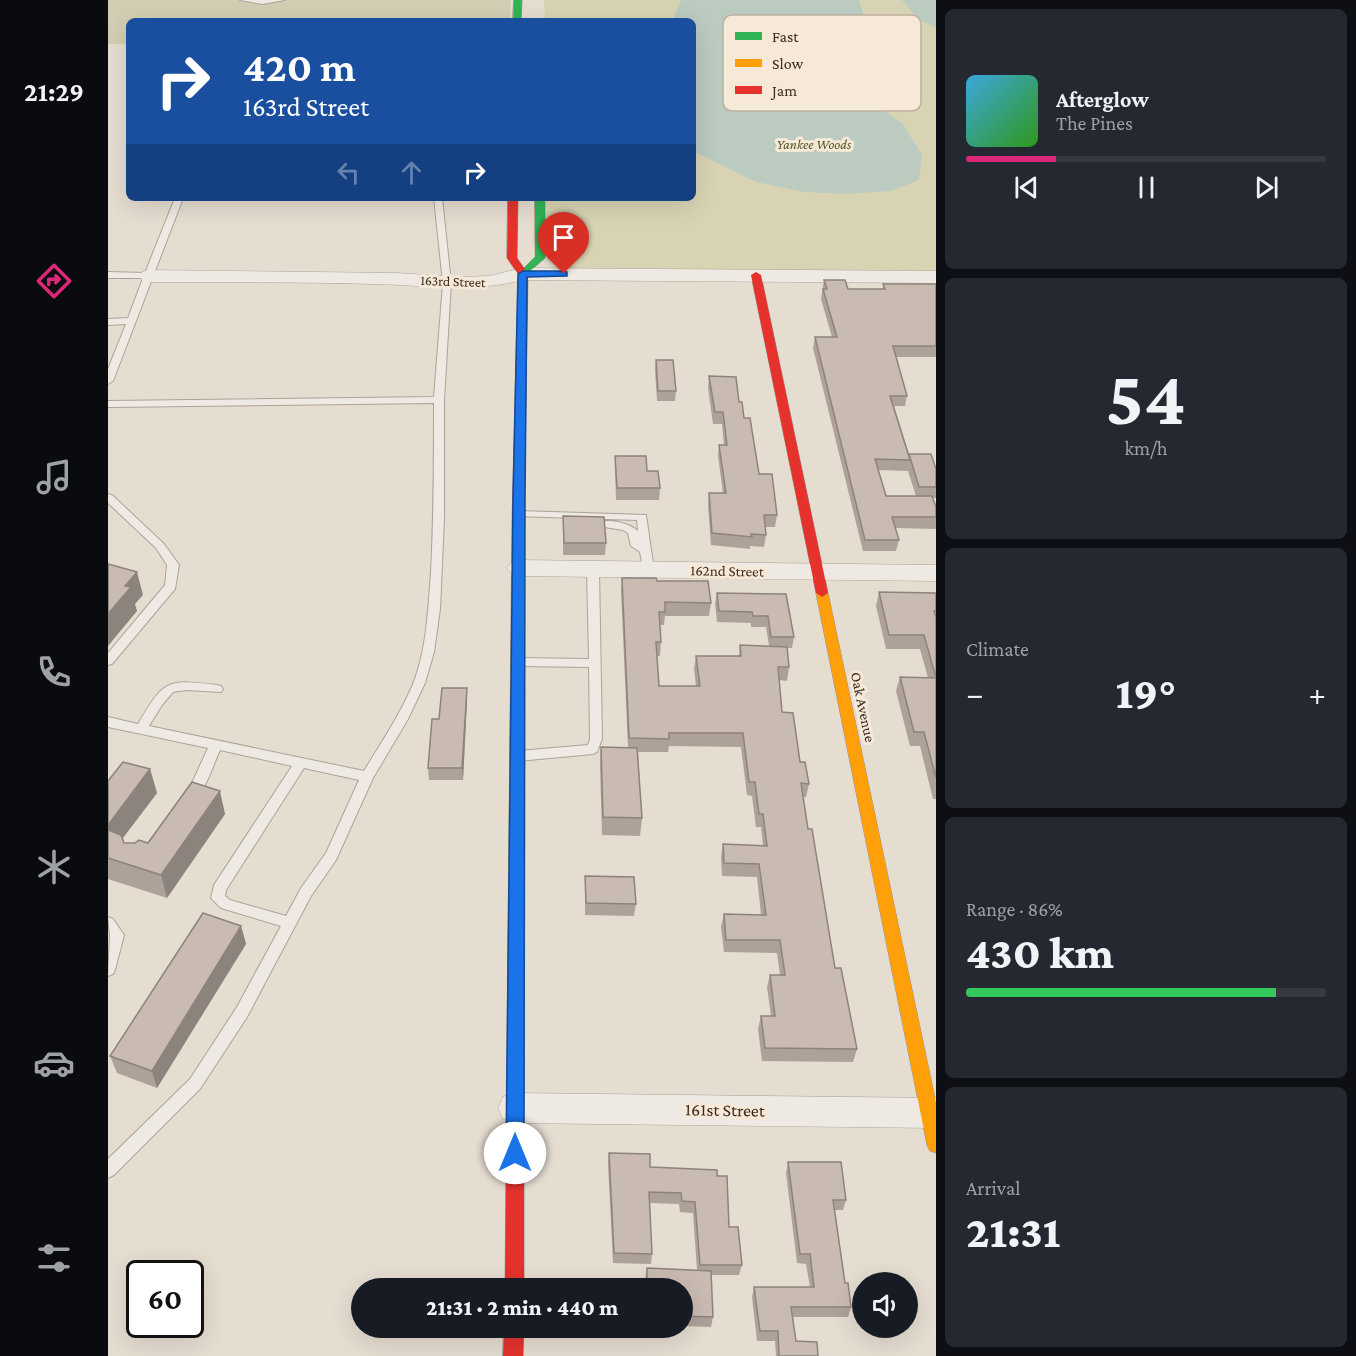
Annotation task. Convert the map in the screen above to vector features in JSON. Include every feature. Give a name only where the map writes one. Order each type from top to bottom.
[{"type":"main road","points":[[517,18],[518,0]]},
{"type":"main road","points":[[513,201],[512,258],[523,274],[519,514],[514,1278]]},
{"type":"main road","points":[[523,274],[540,258],[540,201]]},
{"type":"main road","name":"Oak Avenue","points":[[756,275],[933,1113],[936,1145]]},
{"type":"main road","points":[[513,1356],[514,1338]]},
{"type":"street","name":"163rd Street","points":[[149,276],[396,279],[447,283],[486,283],[523,274],[936,277]]},
{"type":"street","name":"162nd Street","points":[[519,568],[593,569],[647,560],[818,572],[936,573]]},
{"type":"street","name":"161st Street","points":[[515,1108],[933,1113]]},
{"type":"lane","points":[[243,0],[282,0]]},
{"type":"lane","points":[[108,381],[178,201]]},
{"type":"lane","points":[[108,1170],[195,1084],[242,1012],[306,892],[331,856],[367,777],[402,719],[419,683],[428,652],[434,609],[439,519],[439,400],[447,283],[438,201]]},
{"type":"lane","points":[[108,275],[149,276]]},
{"type":"lane","points":[[108,322],[131,321]]},
{"type":"lane","points":[[108,404],[439,400]]},
{"type":"lane","points":[[108,497],[160,546],[173,565],[171,586],[108,661]]},
{"type":"lane","points":[[519,514],[642,518],[647,560]]},
{"type":"lane","points":[[573,516],[587,523],[626,527],[633,531],[635,544],[647,560]]},
{"type":"lane","points":[[517,756],[593,749],[596,739],[593,569]]},
{"type":"lane","points":[[518,662],[595,663]]},
{"type":"lane","points":[[141,729],[165,690],[175,685],[217,688]]},
{"type":"lane","points":[[108,722],[367,777]]},
{"type":"lane","points":[[181,806],[196,788],[216,745]]},
{"type":"lane","points":[[290,923],[226,904],[218,898],[219,889],[301,763]]},
{"type":"lane","points":[[108,923],[117,935],[108,970]]},
{"type":"green space","name":"Yankee Woods","points":[[544,0],[936,0],[936,271],[568,268],[554,265],[547,259],[546,201],[696,201],[696,18],[545,18]]},
{"type":"shaded area","points":[[108,0],[511,0],[510,18],[126,18],[126,44],[108,44]]},
{"type":"shaded area","points":[[681,0],[859,0],[864,15],[723,15],[723,111],[885,111],[903,124],[922,155],[919,180],[891,191],[847,194],[805,192],[756,182],[696,152],[696,18],[673,18]]},
{"type":"shaded area","points":[[902,0],[936,0],[936,28],[921,20],[921,15],[915,15]]},
{"type":"building","points":[[824,280],[845,280],[848,289],[885,289],[883,284],[936,284],[936,346],[893,346],[907,396],[890,396],[910,460],[875,459],[886,496],[932,496],[936,507],[936,517],[892,517],[899,540],[865,540],[815,337],[837,337],[823,289],[827,289]]},
{"type":"building","points":[[656,360],[673,360],[676,391],[658,391]]},
{"type":"building","points":[[709,376],[736,377],[739,402],[742,402],[744,418],[750,418],[759,474],[772,474],[777,515],[764,515],[766,535],[751,534],[752,537],[712,533],[709,493],[726,493],[719,445],[727,445],[723,412],[715,412]]},
{"type":"building","points":[[909,454],[931,454],[936,469],[936,487],[919,487]]},
{"type":"building","points":[[615,456],[646,456],[647,471],[658,471],[660,488],[617,488]]},
{"type":"building","points":[[563,516],[604,517],[606,543],[564,543]]},
{"type":"building","points":[[108,564],[137,572],[125,586],[131,587],[108,614]]},
{"type":"building","points":[[622,578],[708,581],[711,603],[665,602],[665,612],[659,612],[661,642],[656,642],[659,686],[700,686],[696,656],[741,656],[740,645],[787,647],[789,667],[778,667],[782,712],[793,713],[800,762],[805,762],[809,784],[801,783],[808,829],[812,829],[835,968],[841,968],[857,1049],[765,1048],[761,1016],[775,1016],[770,975],[785,975],[780,940],[726,940],[724,914],[766,915],[759,864],[724,863],[723,844],[767,846],[763,814],[759,814],[755,782],[749,782],[743,733],[669,733],[669,739],[629,738]]},
{"type":"building","points":[[879,592],[936,593],[936,611],[934,611],[936,617],[936,678],[924,635],[889,635]]},
{"type":"building","points":[[717,593],[786,594],[794,637],[771,637],[768,616],[753,616],[752,612],[719,611]]},
{"type":"building","points":[[900,677],[936,678],[936,778],[924,732],[914,732]]},
{"type":"building","points":[[442,688],[467,688],[462,768],[428,768],[432,719],[439,719]]},
{"type":"building","points":[[601,747],[637,748],[642,818],[603,817]]},
{"type":"building","points":[[123,762],[150,769],[108,825],[108,781]]},
{"type":"building","points":[[192,782],[220,791],[161,875],[108,858],[108,830],[121,835],[124,843],[135,843],[139,840],[148,843]]},
{"type":"building","points":[[585,876],[634,877],[636,904],[586,903]]},
{"type":"building","points":[[203,913],[241,926],[152,1071],[110,1056]]},
{"type":"building","points":[[609,1153],[650,1154],[650,1167],[717,1170],[717,1176],[727,1176],[729,1227],[738,1227],[742,1265],[700,1265],[695,1202],[682,1201],[681,1193],[649,1192],[652,1254],[614,1253]]},
{"type":"building","points":[[788,1162],[841,1162],[846,1200],[833,1200],[845,1283],[848,1283],[851,1307],[791,1307],[796,1341],[817,1342],[818,1356],[779,1356],[778,1331],[760,1331],[754,1287],[814,1287],[810,1254],[800,1254]]},
{"type":"building","points":[[647,1268],[711,1271],[713,1317],[693,1316],[693,1278],[647,1278]]},
{"type":"traffic: fast","points":[[517,18],[518,0]]},
{"type":"traffic: fast","points":[[523,274],[540,258],[540,201]]},
{"type":"traffic: slow","points":[[516,935],[518,523]]},
{"type":"traffic: slow","points":[[822,593],[936,1145]]},
{"type":"traffic: jam","points":[[513,201],[512,258],[523,274],[518,523]]},
{"type":"traffic: jam","points":[[756,275],[822,593]]},
{"type":"traffic: jam","points":[[514,1278],[516,935]]},
{"type":"traffic: jam","points":[[513,1356],[514,1338]]},
{"type":"route","points":[[515,1153],[519,500],[523,274],[564,274]]}]
